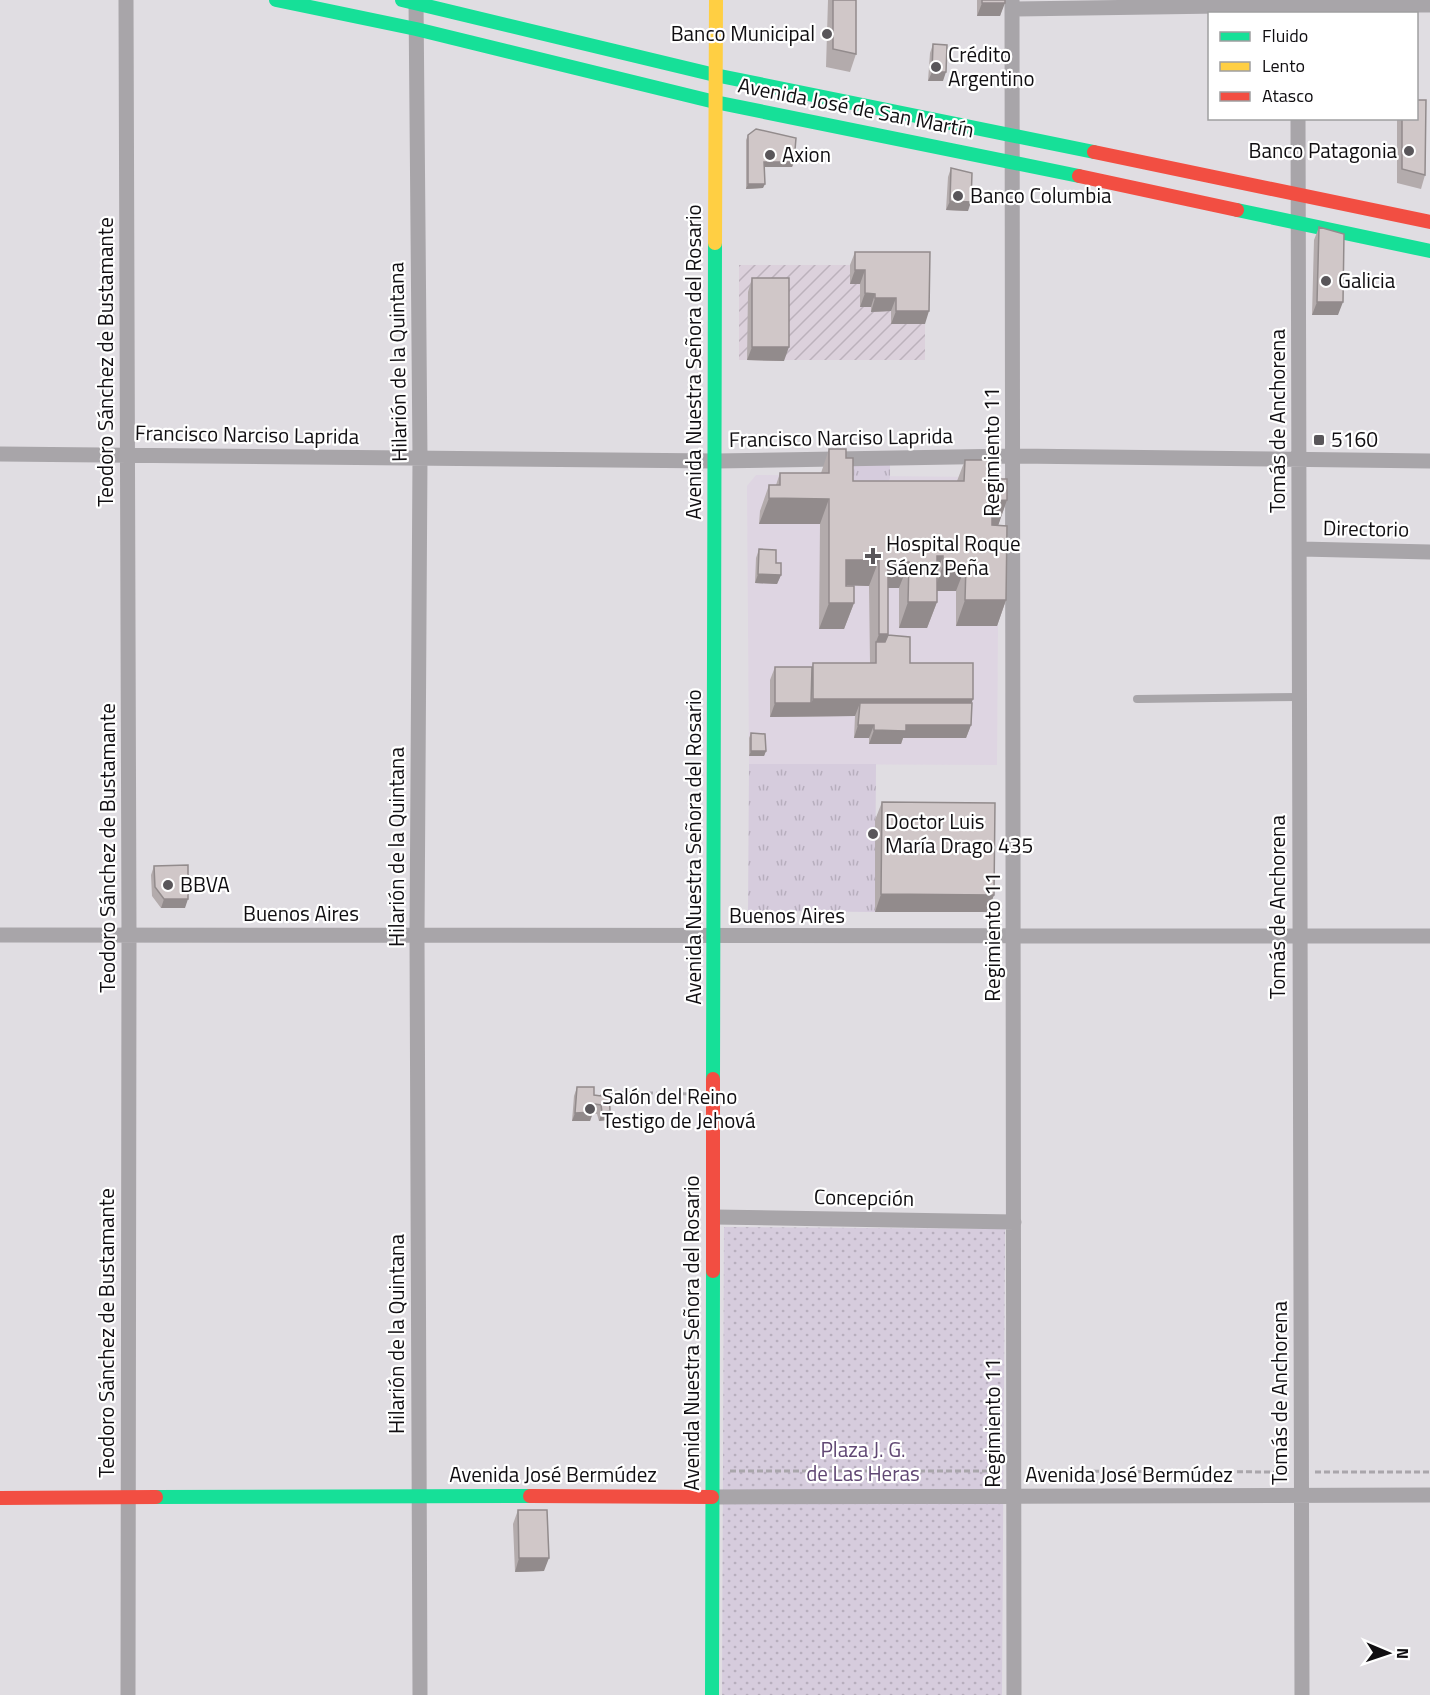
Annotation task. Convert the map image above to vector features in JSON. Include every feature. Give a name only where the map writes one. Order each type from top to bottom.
[{"type":"street","name":"Teodoro Sánchez de Bustamante","points":[[126,0],[129,936],[128,1695]]},
{"type":"street","name":"Avenida José de San Martín","points":[[276,0],[416,29],[715,102],[1011,161],[1430,251]]},
{"type":"street","name":"Avenida Nuestra Señora del Rosario","points":[[712,1695],[716,0]]},
{"type":"street","name":"Avenida José de San Martín","points":[[411,1],[715,75],[1298,193],[1430,222]]},
{"type":"street","name":"Hilarión de la Quintana","points":[[411,1],[416,29],[420,458],[417,935],[420,1695]]},
{"type":"street","points":[[1012,5],[1430,5]]},
{"type":"street","name":"Regimiento 11","points":[[1012,5],[1014,1695]]},
{"type":"street","name":"Tomás de Anchorena","points":[[1298,120],[1298,458],[1301,549],[1299,936],[1302,1695]]},
{"type":"street","name":"Francisco Narciso Laprida","points":[[0,454],[716,461],[1013,456],[1430,460]]},
{"type":"street","name":"Directorio","points":[[1301,549],[1430,552]]},
{"type":"street","name":"Buenos Aires","points":[[0,935],[1430,936]]},
{"type":"street","name":"Concepción","points":[[714,1217],[1014,1221]]},
{"type":"street","name":"Avenida José Bermúdez","points":[[0,1498],[419,1495],[712,1497],[1430,1495]]},
{"type":"lane","points":[[1137,699],[1299,697]]},
{"type":"path","points":[[602,1092],[714,1094]]},
{"type":"path","points":[[712,1471],[1430,1472]]},
{"type":"shaded area","points":[[739,265],[925,265],[925,360],[739,360]]},
{"type":"shaded area","name":"Hospital Roque Sáenz Peña","points":[[756,475],[983,477],[999,486],[997,765],[749,764],[747,486]]},
{"type":"green space","points":[[854,464],[890,464],[890,478],[887,485],[855,485]]},
{"type":"green space","points":[[749,764],[876,764],[875,912],[748,911]]},
{"type":"green space","name":"Plaza J. G. de Las Heras","points":[[724,1227],[1005,1229],[1002,1695],[722,1695]]},
{"type":"building","points":[[833,0],[856,0],[856,54],[833,49]]},
{"type":"building","points":[[982,0],[1005,0],[1005,3],[982,3]]},
{"type":"building","points":[[933,44],[947,45],[946,72],[932,72]]},
{"type":"building","name":"Banco Patagonia","points":[[1418,100],[1426,100],[1425,175],[1402,169],[1402,120],[1418,120]]},
{"type":"building","name":"Axion","points":[[756,129],[796,138],[794,162],[764,162],[765,184],[748,184],[748,135]]},
{"type":"building","points":[[951,168],[972,173],[971,202],[950,201]]},
{"type":"building","name":"Galicia","points":[[1319,227],[1344,234],[1343,302],[1317,302]]},
{"type":"building","points":[[855,252],[930,252],[929,311],[896,311],[896,298],[875,298],[875,294],[865,293],[865,270],[855,270]]},
{"type":"building","points":[[752,278],[789,278],[789,347],[752,347]]},
{"type":"building","points":[[829,449],[846,449],[846,458],[853,458],[853,481],[964,481],[965,460],[996,460],[996,479],[1007,479],[1007,500],[992,501],[992,525],[1007,526],[1006,600],[965,600],[966,565],[943,565],[943,556],[937,556],[937,602],[908,602],[909,562],[888,562],[888,634],[879,634],[879,560],[846,560],[846,586],[854,586],[854,603],[829,603],[829,499],[769,498],[769,485],[780,485],[780,473],[829,473]]},
{"type":"building","points":[[759,549],[776,550],[776,563],[781,563],[781,575],[758,574]]},
{"type":"building","points":[[888,635],[910,637],[910,663],[973,663],[973,699],[813,699],[813,663],[876,663],[876,642],[885,642]]},
{"type":"building","points":[[775,667],[812,667],[811,703],[775,703]]},
{"type":"building","points":[[860,703],[972,703],[971,725],[906,725],[906,731],[874,730],[874,725],[858,725]]},
{"type":"building","points":[[751,733],[765,734],[766,751],[751,751]]},
{"type":"building","points":[[882,802],[995,803],[994,895],[881,894]]},
{"type":"building","name":"BBVA","points":[[188,865],[188,899],[164,899],[155,887],[154,866]]},
{"type":"building","points":[[577,1087],[594,1087],[594,1095],[601,1096],[603,1090],[609,1090],[610,1111],[602,1112],[601,1105],[595,1104],[593,1112],[575,1113]]},
{"type":"building","points":[[518,1510],[547,1510],[549,1558],[519,1558]]},
{"type":"traffic: fast","points":[[276,0],[416,29],[715,102],[1079,176]]},
{"type":"traffic: fast","points":[[402,0],[715,75],[1094,152]]},
{"type":"traffic: fast","points":[[1237,210],[1430,251]]},
{"type":"traffic: fast","points":[[713,1079],[715,243]]},
{"type":"traffic: fast","points":[[712,1695],[713,1271]]},
{"type":"traffic: fast","points":[[156,1497],[530,1496]]},
{"type":"traffic: slow","points":[[715,243],[716,0]]},
{"type":"traffic: jam","points":[[1094,152],[1430,222]]},
{"type":"traffic: jam","points":[[1079,176],[1237,210]]},
{"type":"traffic: jam","points":[[713,1079],[713,1271]]},
{"type":"traffic: jam","points":[[530,1496],[712,1497]]},
{"type":"traffic: jam","points":[[0,1498],[156,1497]]},
{"type":"place","name":"Banco Municipal","points":[[827,34]]},
{"type":"place","name":"Crédito Argentino","points":[[936,67]]},
{"type":"place","name":"Banco Patagonia","points":[[1409,151]]},
{"type":"place","name":"Axion","points":[[770,155]]},
{"type":"place","name":"Banco Columbia","points":[[958,196]]},
{"type":"place","name":"Galicia","points":[[1326,281]]},
{"type":"place","name":"5160","points":[[1319,440]]},
{"type":"place","name":"Hospital Roque Sáenz Peña","points":[[873,556]]},
{"type":"place","name":"Doctor Luis María Drago 435","points":[[873,834]]},
{"type":"place","name":"BBVA","points":[[168,885]]},
{"type":"place","name":"Salón del Reino Testigo de Jehová","points":[[590,1109]]}]
